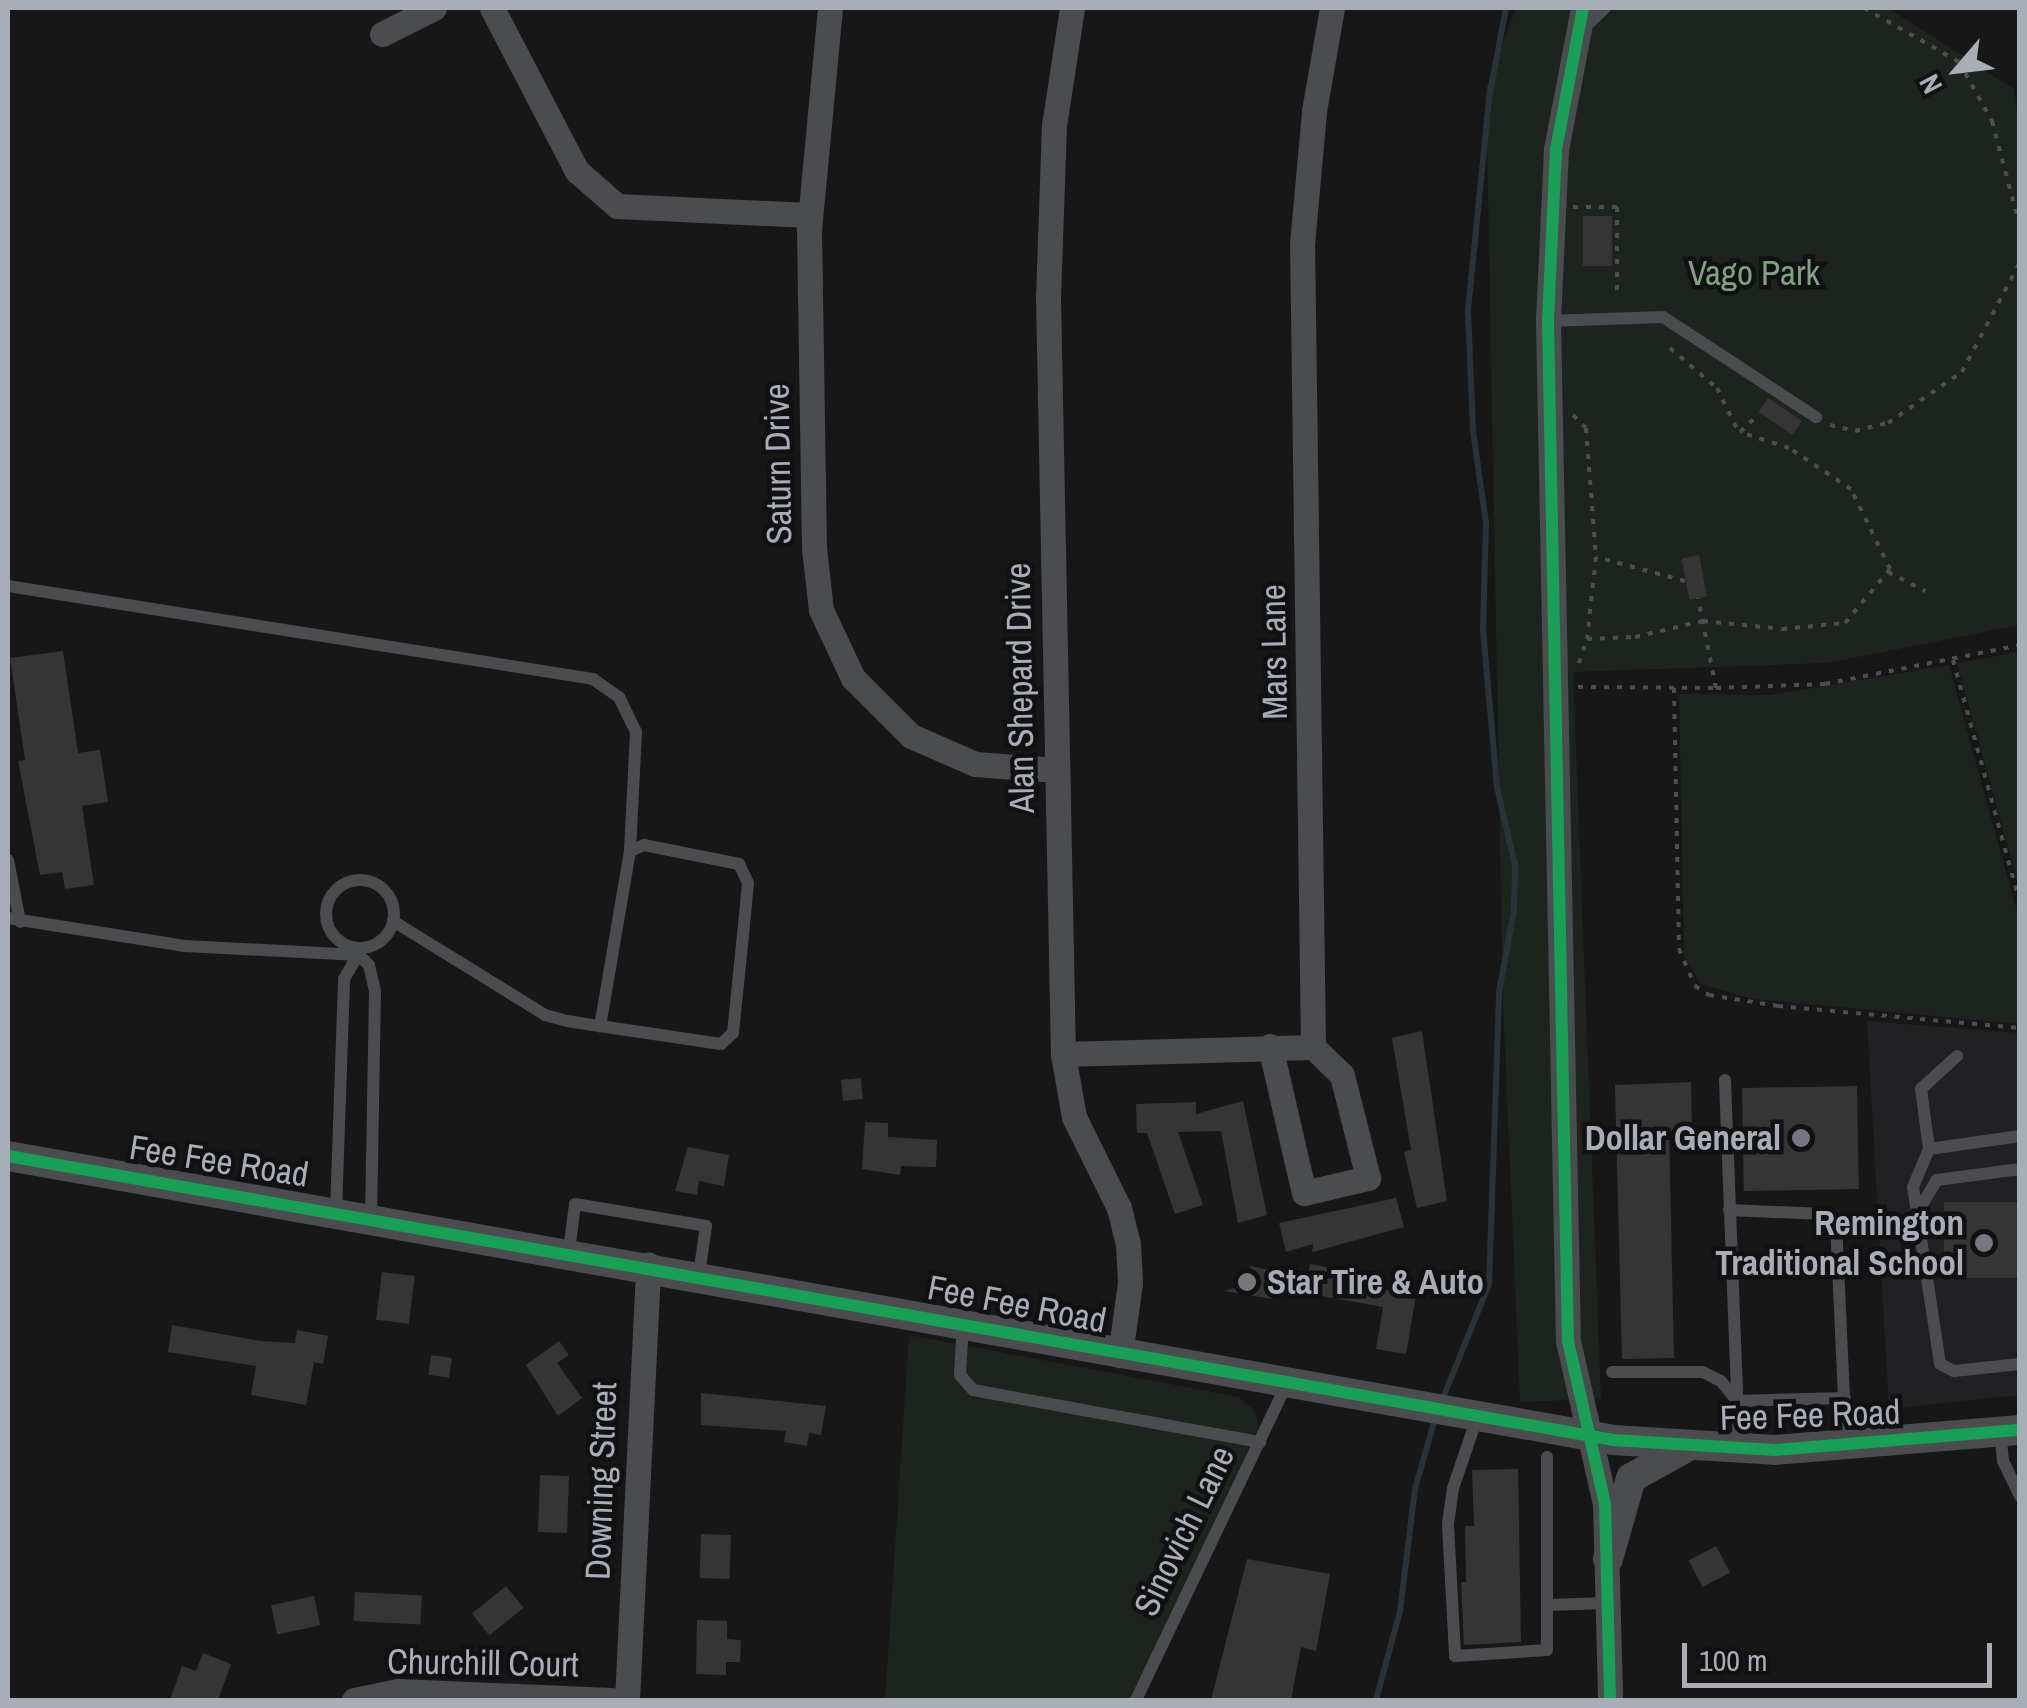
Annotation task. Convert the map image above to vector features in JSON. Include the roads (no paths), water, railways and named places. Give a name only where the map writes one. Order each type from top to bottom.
[{"type":"street","points":[[382,34],[434,8]]},
{"type":"street","points":[[492,8],[577,171],[617,206],[810,215]]},
{"type":"street","name":"Saturn Drive","points":[[830,8],[810,215],[814,548],[828,632],[870,701],[911,736],[975,764],[1057,770]]},
{"type":"street","name":"Alan Shepard Drive","points":[[1072,8],[1049,199],[1063,1054],[1074,1117],[1119,1208],[1128,1243],[1130,1283],[1120,1355]]},
{"type":"street","name":"Mars Lane","points":[[1313,1047],[1302,244],[1332,8]]},
{"type":"street","points":[[1583,8],[1556,150],[1548,321],[1568,1341],[1601,1472],[1608,1558],[1610,1700]]},
{"type":"street","points":[[1063,1054],[1270,1046],[1313,1047],[1342,1075],[1368,1178],[1304,1193],[1270,1046]]},
{"type":"street","name":"Fee Fee Road","points":[[8,1156],[699,1274],[1286,1386],[1590,1437],[1740,1450],[1846,1449],[2010,1431]]},
{"type":"street","name":"Downing Street","points":[[627,1700],[648,1265]]},
{"type":"street","points":[[1608,1558],[1630,1478],[1687,1447]]},
{"type":"street","name":"Churchill Court","points":[[354,1700],[398,1690],[611,1700]]},
{"type":"lane","points":[[1577,34],[1605,8]]},
{"type":"lane","points":[[1548,321],[1663,317],[1816,417]]},
{"type":"lane","points":[[8,586],[593,679],[620,697],[636,732],[630,851],[600,1026]]},
{"type":"lane","points":[[393,921],[545,1015],[721,1044],[733,1033],[744,871],[721,858],[644,845],[630,851]]},
{"type":"lane","points":[[8,860],[14,920],[185,946],[359,952],[382,941],[393,921],[390,899],[375,884],[353,881],[334,892],[327,923],[339,942],[359,952],[370,965],[375,991],[371,1216]]},
{"type":"lane","points":[[336,1210],[344,979],[359,952]]},
{"type":"lane","points":[[1957,1056],[1920,1089],[1929,1150],[1914,1178],[1940,1364],[1954,1371],[2020,1364]]},
{"type":"lane","points":[[1725,1080],[1740,1450]]},
{"type":"lane","points":[[1929,1150],[2020,1136]]},
{"type":"lane","points":[[1920,1208],[1937,1180],[2020,1169]]},
{"type":"lane","points":[[569,1251],[575,1204],[706,1226],[699,1274]]},
{"type":"lane","points":[[1729,1210],[1824,1214],[1836,1222],[1846,1449]]},
{"type":"lane","points":[[963,1324],[960,1375],[973,1390],[1260,1442]]},
{"type":"lane","points":[[1612,1372],[1703,1372],[1722,1381],[1737,1401]]},
{"type":"lane","name":"Sinovich Lane","points":[[1136,1700],[1286,1386]]},
{"type":"lane","points":[[1737,1401],[1845,1398]]},
{"type":"lane","points":[[1474,1418],[1450,1506],[1450,1648],[1455,1656],[1538,1655],[1547,1650],[1547,1457]]},
{"type":"lane","points":[[2010,1431],[2003,1461],[2020,1496]]},
{"type":"lane","points":[[1548,1605],[1608,1604]]},
{"type":"waterway","points":[[1441,1403],[1489,1284],[1499,992],[1514,910],[1515,865],[1497,787],[1483,630],[1486,523],[1473,430],[1468,310],[1489,98],[1506,8]]},
{"type":"waterway","points":[[1376,1700],[1400,1611],[1415,1489],[1435,1419]]},
{"type":"place","name":"Dollar General","points":[[1801,1138]]},
{"type":"place","name":"Remington Traditional School","points":[[1984,1243]]},
{"type":"place","name":"Star Tire & Auto","points":[[1247,1282]]},
{"type":"park label","name":"Vago Park","points":[[1754,273]]}]
